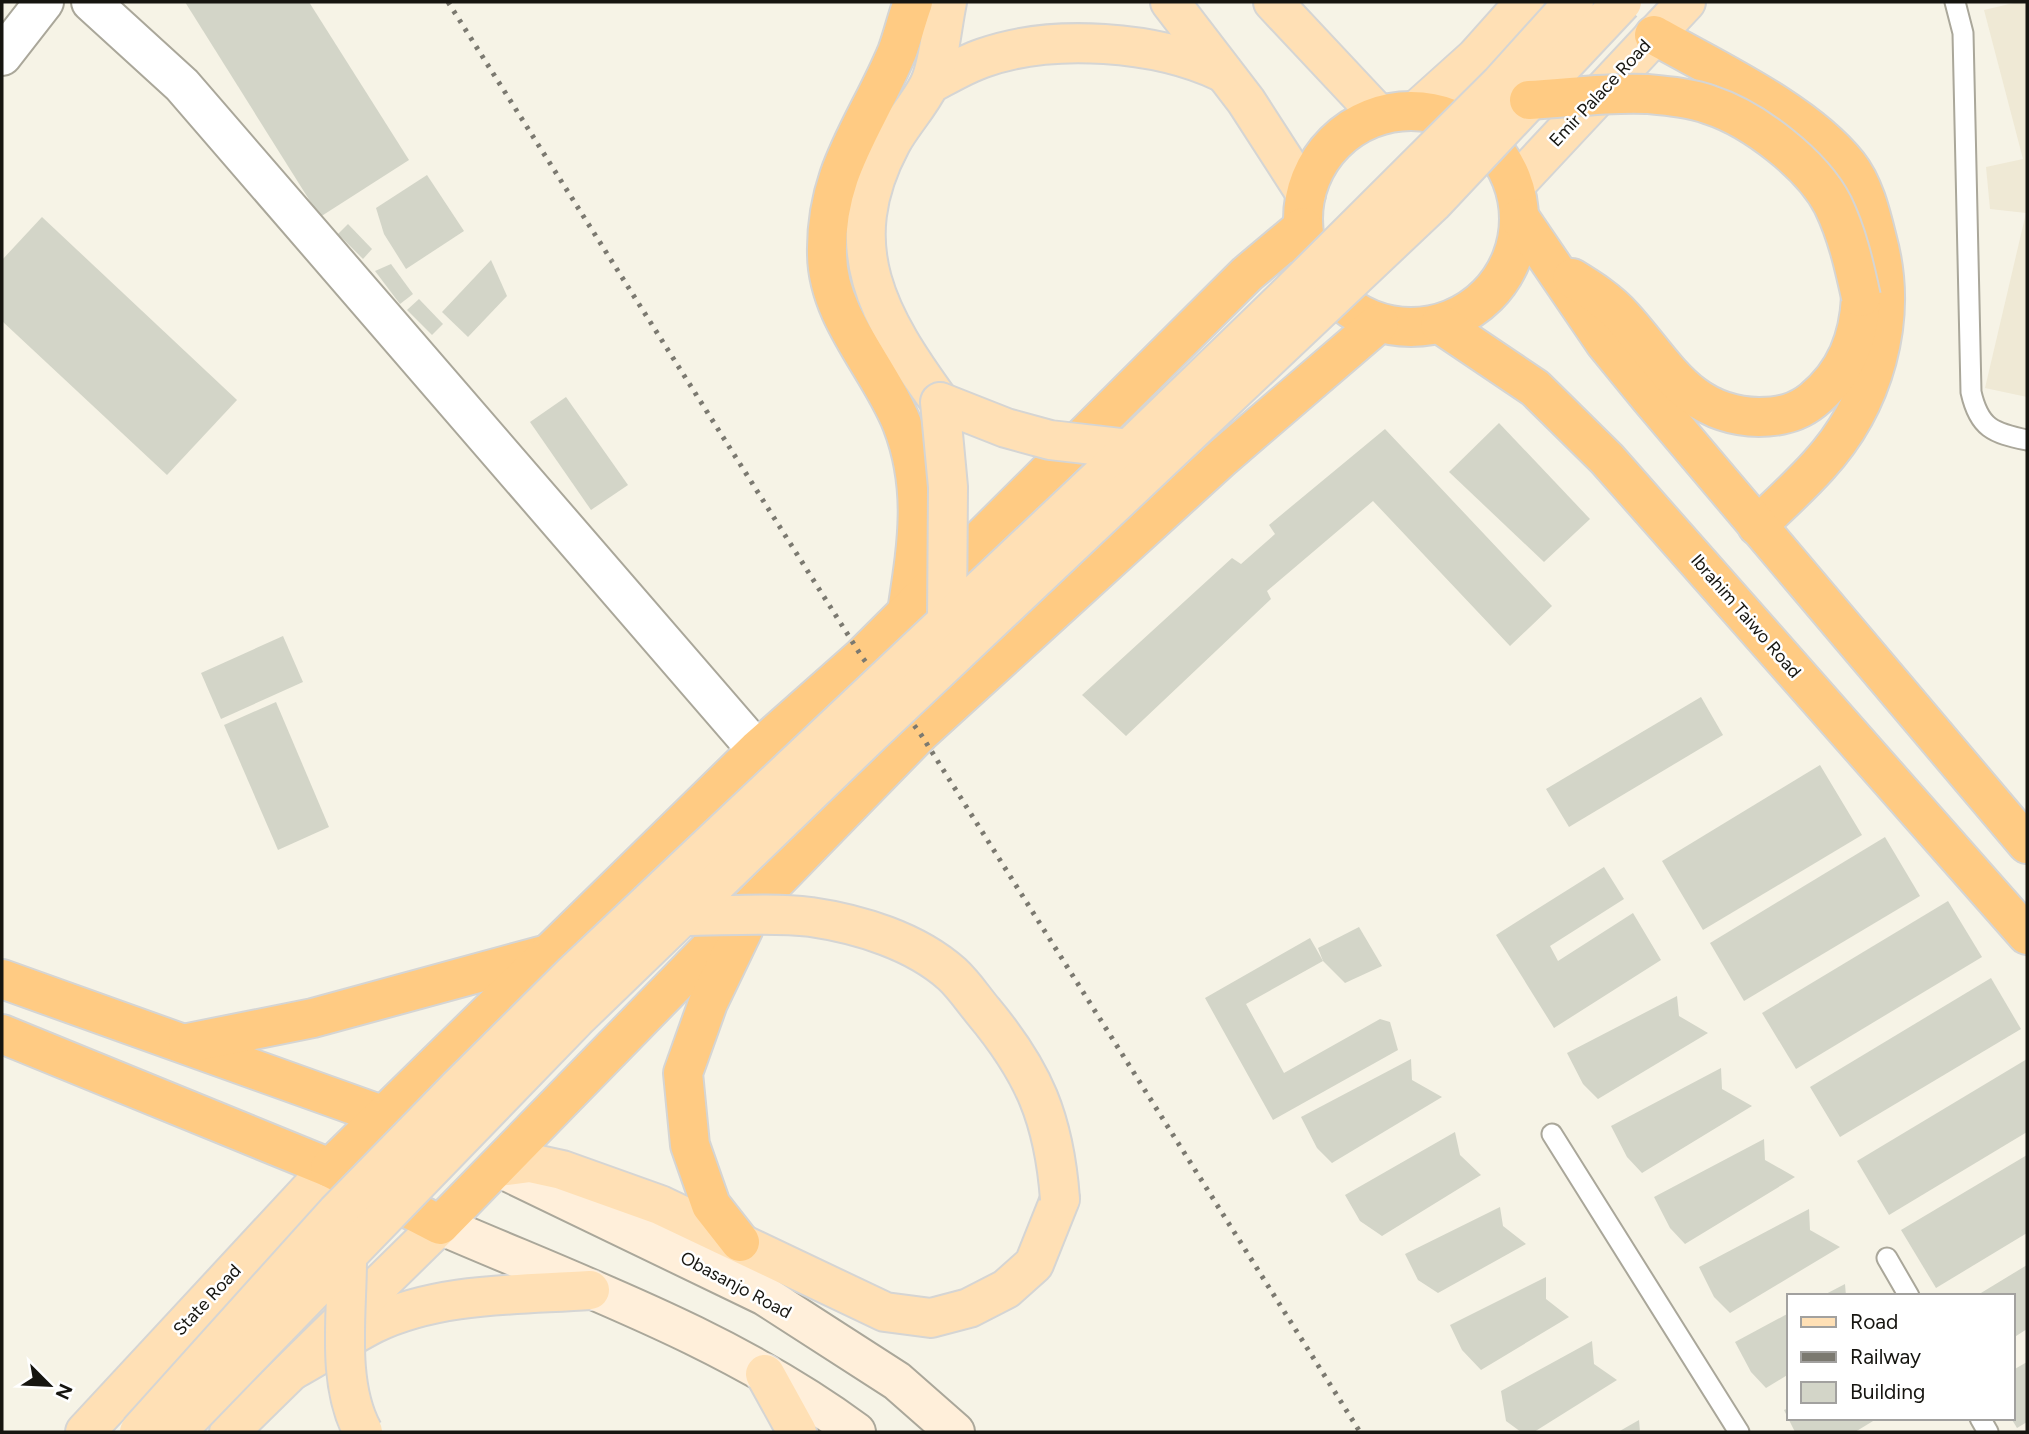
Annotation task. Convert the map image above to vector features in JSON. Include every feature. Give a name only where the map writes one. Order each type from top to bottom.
[{"type":"highway","points":[[906,612],[919,531],[914,469],[901,423],[835,298],[827,259],[828,214],[835,181],[897,52],[913,2]]},
{"type":"highway","points":[[1654,34],[1754,92],[1815,134],[1849,166],[1869,208],[1882,257],[1885,311],[1877,364],[1863,400],[1819,465],[1757,526]]},
{"type":"highway","points":[[1529,100],[1644,94],[1710,104],[1752,124],[1794,159],[1832,202],[1845,233],[1861,297],[1859,323],[1848,358],[1828,388],[1801,410],[1773,417],[1739,416],[1696,399],[1654,357],[1623,316],[1597,293],[1551,266]]},
{"type":"highway","points":[[1517,202],[1514,253],[1498,285],[1472,309],[1440,324],[1379,323],[1341,303],[1314,269],[1304,211],[1315,167],[1332,144],[1354,126],[1379,115],[1418,110],[1459,120],[1493,147],[1517,202],[1551,266],[1605,343],[2027,844]]},
{"type":"highway","points":[[330,1168],[383,1113],[757,750],[862,657],[1247,274],[1304,211]]},
{"type":"highway","points":[[2,1034],[330,1168],[440,1225],[930,724],[1223,457],[1379,323]]},
{"type":"highway","name":"Ibrahim Taiwo Road","points":[[1440,324],[1535,388],[1607,458],[2027,935]]},
{"type":"highway","points":[[740,1242],[711,1205],[690,1145],[683,1073],[708,1003],[758,899]]},
{"type":"highway","points":[[187,1044],[313,1018],[546,955]]},
{"type":"highway","points":[[2,979],[383,1113],[498,1167]]},
{"type":"highway","points":[[2,1055],[46,1050]]},
{"type":"main road","points":[[947,2],[930,84],[891,144],[877,174],[867,216],[867,262],[883,316],[902,350],[940,402],[948,486],[947,621]]},
{"type":"main road","points":[[1170,2],[1275,144],[1304,211]]},
{"type":"main road","points":[[1273,2],[1379,115]]},
{"type":"main road","points":[[1418,110],[1476,57],[1525,2]]},
{"type":"main road","points":[[139,1432],[337,1212],[458,1087],[574,973],[1129,449],[1500,84],[1574,2]]},
{"type":"main road","points":[[176,1432],[490,1105],[683,916],[1433,203],[1622,2]]},
{"type":"main road","name":"Emir Palace Road","points":[[1517,202],[1654,34],[1686,2]]},
{"type":"main road","points":[[930,84],[984,58],[1043,45],[1087,44],[1159,51],[1191,58],[1222,72]]},
{"type":"main road","points":[[940,402],[1006,428],[1049,440],[1129,449]]},
{"type":"main road","points":[[498,1167],[530,1163],[562,1170],[660,1205],[886,1312],[931,1318],[969,1308],[1006,1289],[1034,1264],[1060,1199],[1057,1158],[1044,1110],[1021,1059],[952,974],[908,945],[859,928],[809,917],[683,916]]},
{"type":"main road","name":"Obasanjo Road","points":[[498,1167],[765,1296],[897,1381],[955,1432]]},
{"type":"main road","name":"State Road","points":[[85,1432],[330,1168]]},
{"type":"main road","points":[[229,1432],[440,1225],[714,1346],[819,1405],[856,1432]]},
{"type":"main road","points":[[347,1252],[347,1368],[356,1419],[363,1432]]},
{"type":"main road","points":[[293,1370],[375,1323],[431,1305],[470,1298],[590,1290]]},
{"type":"main road","points":[[765,1374],[797,1432]]},
{"type":"street","points":[[2,56],[44,2]]},
{"type":"street","points":[[91,2],[183,85],[757,750]]},
{"type":"lane","points":[[1955,2],[1963,33],[1971,392],[1976,412],[1995,433],[2027,440]]},
{"type":"lane","points":[[1552,1134],[1738,1432]]},
{"type":"lane","points":[[1887,1258],[1908,1294]]},
{"type":"shaded area","points":[[2027,2],[2027,397],[1985,388],[2026,213],[1990,209],[1986,167],[2023,159],[1984,10]]},
{"type":"building","points":[[185,2],[309,2],[409,160],[320,217]]},
{"type":"building","points":[[427,175],[464,231],[406,269],[384,234],[376,208]]},
{"type":"building","points":[[42,217],[237,400],[167,475],[2,321],[2,260]]},
{"type":"building","points":[[348,224],[372,249],[363,259],[338,234]]},
{"type":"building","points":[[491,260],[507,296],[468,337],[442,312]]},
{"type":"building","points":[[391,264],[413,294],[400,304],[375,271]]},
{"type":"building","points":[[419,299],[443,324],[432,335],[407,310]]},
{"type":"building","points":[[566,397],[628,485],[591,510],[530,422]]},
{"type":"building","points":[[1499,423],[1590,519],[1544,562],[1449,472]]},
{"type":"building","points":[[1385,429],[1552,606],[1510,646],[1373,501],[1267,591],[1271,599],[1126,736],[1082,695],[1232,558],[1241,564],[1275,534],[1269,525]]},
{"type":"building","points":[[283,636],[303,682],[221,719],[201,673]]},
{"type":"building","points":[[1701,697],[1723,735],[1569,827],[1546,789]]},
{"type":"building","points":[[276,702],[329,827],[278,850],[224,725]]},
{"type":"building","points":[[1820,765],[1862,835],[1703,930],[1662,861]]},
{"type":"building","points":[[1885,837],[1920,896],[1744,1001],[1710,943]]},
{"type":"building","points":[[1604,867],[1624,899],[1550,946],[1558,961],[1633,913],[1661,960],[1554,1028],[1496,935]]},
{"type":"building","points":[[1948,901],[1982,957],[1796,1069],[1762,1013]]},
{"type":"building","points":[[1359,927],[1382,966],[1345,983],[1323,961],[1318,948]]},
{"type":"building","points":[[1310,938],[1323,961],[1246,1004],[1284,1073],[1380,1019],[1390,1022],[1398,1050],[1273,1120],[1205,998]]},
{"type":"building","points":[[1991,978],[2021,1029],[1840,1137],[1810,1087]]},
{"type":"building","points":[[1677,996],[1679,1016],[1708,1033],[1598,1099],[1583,1084],[1567,1053]]},
{"type":"building","points":[[1411,1059],[1412,1080],[1442,1097],[1332,1163],[1317,1148],[1301,1117]]},
{"type":"building","points":[[2027,1059],[2027,1132],[1889,1215],[1857,1161]]},
{"type":"building","points":[[1721,1068],[1722,1089],[1752,1106],[1642,1173],[1627,1157],[1611,1126]]},
{"type":"building","points":[[1455,1132],[1460,1155],[1481,1175],[1382,1236],[1360,1221],[1345,1195]]},
{"type":"building","points":[[1764,1139],[1765,1160],[1795,1177],[1685,1244],[1670,1228],[1654,1197]]},
{"type":"building","points":[[2027,1155],[2027,1233],[1936,1288],[1901,1230]]},
{"type":"building","points":[[1500,1207],[1503,1226],[1526,1244],[1438,1293],[1418,1280],[1405,1254]]},
{"type":"building","points":[[1809,1209],[1810,1230],[1840,1247],[1730,1313],[1714,1297],[1699,1267]]},
{"type":"building","points":[[2027,1265],[2027,1329],[2015,1337],[2015,1294],[1979,1294]]},
{"type":"building","points":[[1546,1277],[1546,1299],[1569,1317],[1481,1370],[1462,1350],[1450,1325]]},
{"type":"building","points":[[1845,1284],[1846,1294],[1826,1294]]},
{"type":"building","points":[[1787,1314],[1787,1375],[1766,1388],[1751,1372],[1735,1342]]},
{"type":"building","points":[[1592,1341],[1594,1364],[1617,1380],[1534,1432],[1521,1432],[1506,1421],[1501,1391]]},
{"type":"building","points":[[2027,1362],[2027,1422],[2017,1428],[2012,1420],[2015,1420],[2015,1369]]},
{"type":"building","points":[[1639,1420],[1640,1432],[1618,1432]]},
{"type":"building","points":[[1789,1420],[1875,1420],[1855,1432],[1795,1432]]},
{"type":"railway","points":[[448,2],[862,657],[920,733],[1360,1432]]}]
